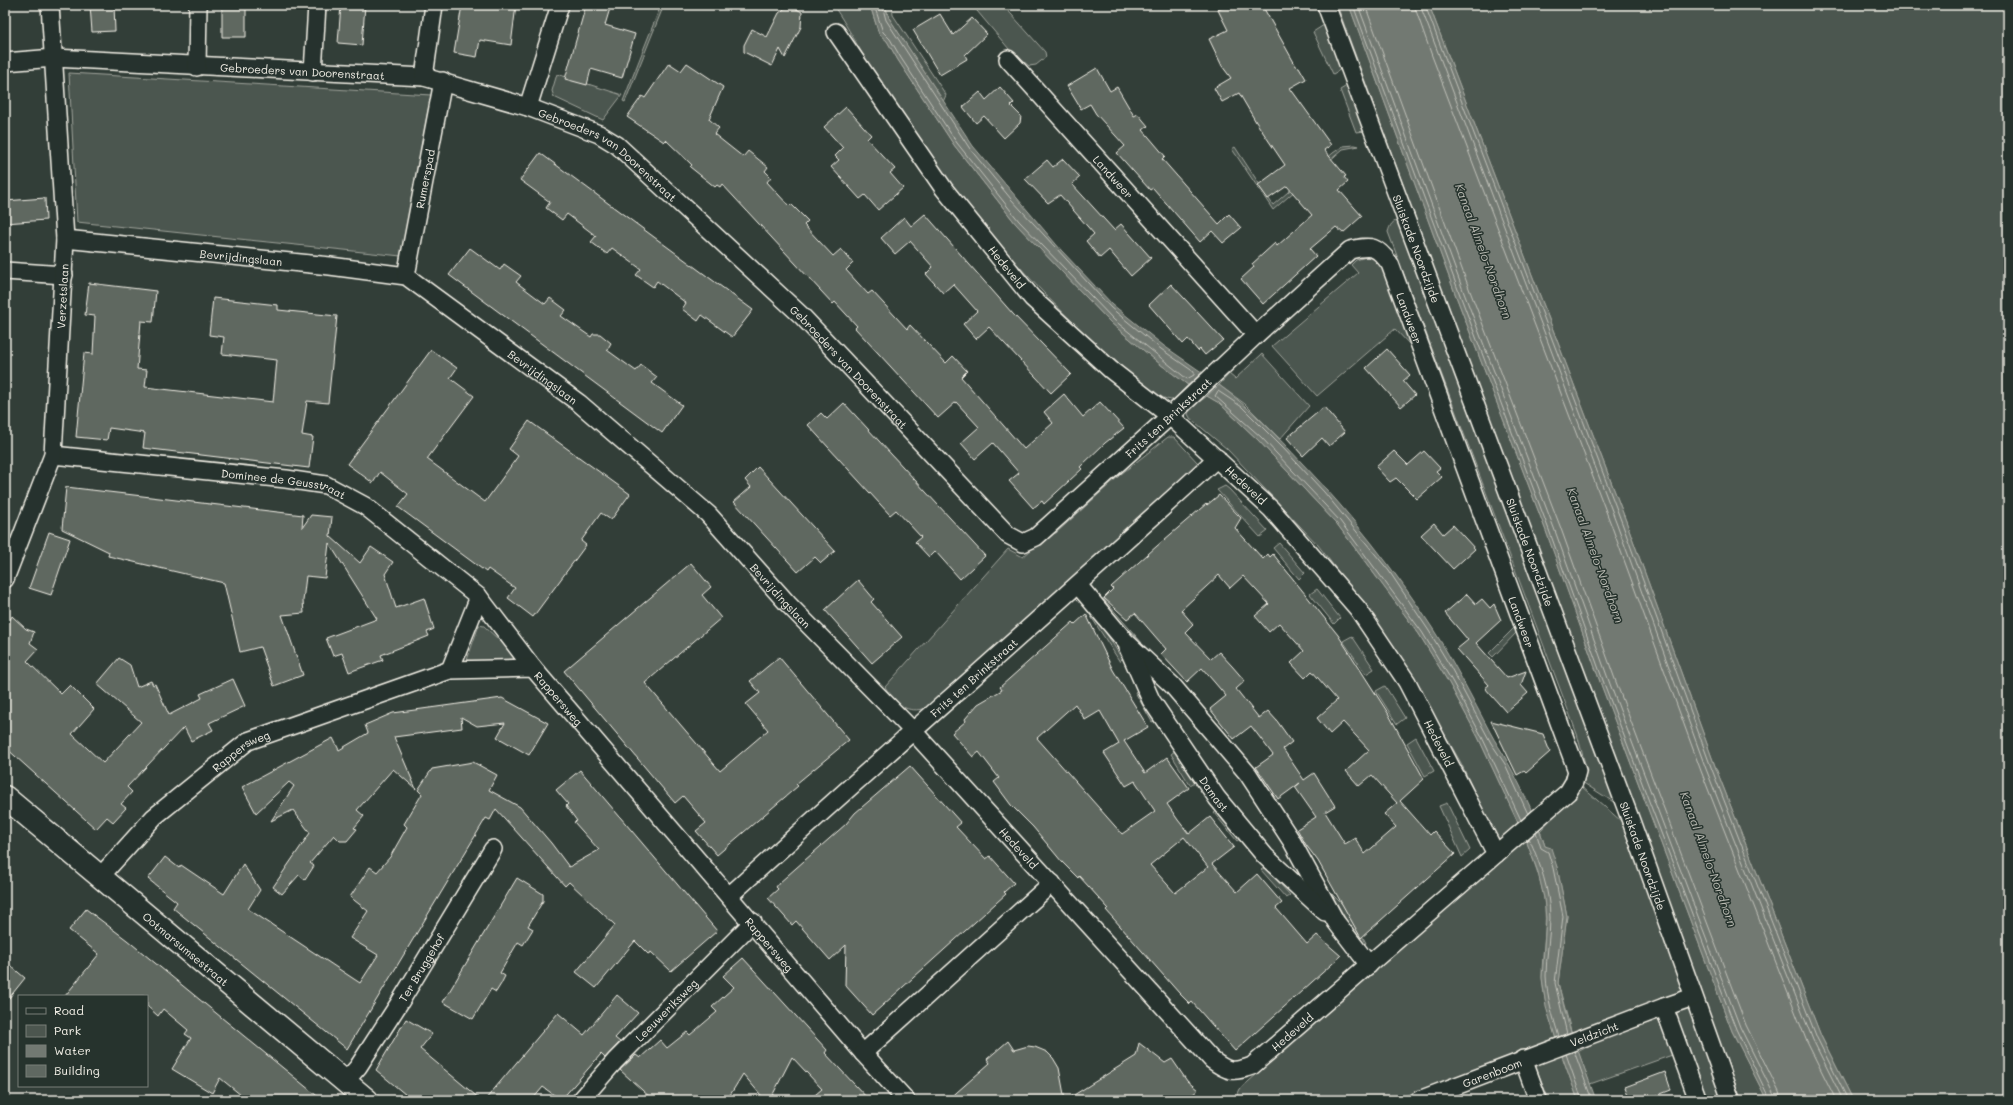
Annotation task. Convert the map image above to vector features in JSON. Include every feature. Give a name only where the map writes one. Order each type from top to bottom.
[{"type":"street","name":"Verzetslaan","points":[[5,580],[53,455],[65,239],[50,5]]},
{"type":"street","points":[[197,67],[198,5]]},
{"type":"street","points":[[313,72],[317,5]]},
{"type":"street","points":[[424,78],[434,5]]},
{"type":"street","points":[[528,107],[560,5]]},
{"type":"street","name":"Sluiskade Noordzijde","points":[[1326,5],[1631,821],[1731,1100]]},
{"type":"street","name":"Hedeveld","points":[[836,32],[944,189],[1032,298],[1111,370],[1170,416],[1272,509],[1358,609],[1408,682],[1496,854],[1252,1066],[1239,1071],[1226,1070],[1212,1060],[912,730]]},
{"type":"street","name":"Gebroeders van Doorenstraat","points":[[5,62],[54,58],[197,67],[424,78],[443,82],[528,107],[599,134],[617,145],[802,316],[1008,535],[1023,543]]},
{"type":"street","name":"Landweer","points":[[1008,58],[1256,335],[1350,250],[1362,247],[1374,247],[1382,253],[1390,264],[1578,771],[1568,792],[1496,854]]},
{"type":"street","name":"Rumerspad","points":[[406,276],[443,82]]},
{"type":"street","name":"Bevrijdingslaan","points":[[65,239],[330,266],[406,276],[579,402],[708,514],[788,604],[912,730]]},
{"type":"street","points":[[5,271],[64,275]]},
{"type":"street","name":"Frits ten Brinkstraat","points":[[1023,543],[1036,537],[1170,416],[1256,335]]},
{"type":"street","name":"Dominee de Geusstraat","points":[[53,455],[286,479],[326,486],[365,506],[479,598],[533,668]]},
{"type":"street","name":"Frits ten Brinkstraat","points":[[729,896],[912,730],[1078,585],[1217,458]]},
{"type":"street","name":"Damast","points":[[1078,585],[1124,641],[1172,685],[1248,774],[1291,840],[1336,922],[1369,965]]},
{"type":"street","points":[[450,670],[479,598]]},
{"type":"street","name":"Damast","points":[[1124,641],[1151,700],[1217,798],[1265,856],[1336,922]]},
{"type":"street","name":"Rappersweg","points":[[99,878],[154,817],[248,741],[450,670],[533,668],[753,922],[863,1053],[906,1100]]},
{"type":"street","name":"Ootmarsumsestraat","points":[[5,797],[99,878],[366,1100]]},
{"type":"street","name":"Ter Bruggehof","points":[[344,1083],[358,1067],[400,1002],[493,849]]},
{"type":"street","points":[[863,1053],[1052,883]]},
{"type":"street","name":"Leeuweriksweg","points":[[581,1100],[616,1061],[753,922]]},
{"type":"street","name":"Veldzicht","points":[[1523,1059],[1592,1036],[1693,997]]},
{"type":"street","points":[[1664,1007],[1698,1100]]},
{"type":"street","name":"Garenboom","points":[[1419,1100],[1523,1059],[1538,1100]]},
{"type":"green space","points":[[661,5],[664,5],[625,102],[623,101]]},
{"type":"green space","points":[[833,5],[870,5],[879,34],[887,41],[954,145],[1016,224],[1111,323],[1160,364],[1188,385],[1173,400],[1167,399],[1153,392],[1130,374],[1085,333],[1020,268],[961,197],[934,161],[875,75]]},
{"type":"green space","points":[[885,5],[892,5],[893,15],[946,95],[943,102],[889,18]]},
{"type":"green space","points":[[972,5],[1003,5],[1045,52],[1046,57],[1036,65],[1029,66],[1009,49]]},
{"type":"green space","points":[[1337,5],[1349,5],[1456,296],[1546,531],[1602,687],[1732,1031],[1767,1100],[1742,1100],[1722,1053]]},
{"type":"green space","points":[[1429,5],[2003,5],[2008,24],[2008,1100],[1853,1100],[1821,1036],[1715,766],[1626,521]]},
{"type":"green space","points":[[1327,23],[1343,68],[1333,74],[1313,32]]},
{"type":"green space","points":[[69,73],[431,95],[401,256],[77,222]]},
{"type":"green space","points":[[557,74],[622,95],[603,120],[554,97],[552,91]]},
{"type":"green space","points":[[1350,84],[1366,131],[1356,132],[1340,90]]},
{"type":"green space","points":[[1343,146],[1359,146],[1343,149],[1273,210],[1232,149],[1235,147],[1273,205],[1333,153]]},
{"type":"green space","points":[[1400,220],[1615,803],[1582,782],[1587,771],[1577,734],[1388,232],[1395,221]]},
{"type":"green space","points":[[1366,257],[1372,258],[1376,261],[1383,270],[1411,346],[1395,329],[1317,396],[1272,346],[1358,273],[1351,265],[1356,260]]},
{"type":"green space","points":[[1262,354],[1309,406],[1280,439],[1245,404],[1219,385],[1229,374],[1235,379]]},
{"type":"green space","points":[[1207,396],[1219,403],[1258,440],[1337,524],[1419,634],[1449,683],[1478,737],[1520,827],[1499,841],[1495,837],[1461,763],[1395,647],[1318,545],[1227,449],[1190,418],[1188,414],[1190,409]]},
{"type":"green space","points":[[1168,437],[1174,437],[1198,463],[928,708],[920,710],[907,709],[894,699],[885,687],[1008,549],[1023,557],[1050,533],[1056,533],[1121,474]]},
{"type":"green space","points":[[1225,486],[1268,531],[1260,537],[1217,490]]},
{"type":"green space","points":[[1279,543],[1305,573],[1299,579],[1273,548]]},
{"type":"green space","points":[[1317,589],[1340,618],[1334,624],[1310,594]]},
{"type":"green space","points":[[1103,598],[1142,643],[1113,614]]},
{"type":"green space","points":[[1088,604],[1121,657],[1120,662],[1085,607]]},
{"type":"green space","points":[[479,625],[484,626],[515,655],[514,662],[511,665],[467,660]]},
{"type":"green space","points":[[1516,626],[1518,631],[1493,657],[1489,653]]},
{"type":"green space","points":[[1352,636],[1374,669],[1366,674],[1343,641]]},
{"type":"green space","points":[[1385,686],[1405,718],[1397,724],[1376,691]]},
{"type":"green space","points":[[1139,689],[1157,720],[1152,722],[1135,692]]},
{"type":"green space","points":[[1416,737],[1434,771],[1425,776],[1407,743]]},
{"type":"green space","points":[[1176,750],[1197,781],[1190,785],[1171,754]]},
{"type":"green space","points":[[1581,786],[1621,821],[1724,1100],[1702,1100],[1665,1004],[1572,1034],[1558,983],[1567,916],[1557,867],[1545,846],[1540,831]]},
{"type":"green space","points":[[1447,803],[1470,850],[1462,857],[1439,806]]},
{"type":"green space","points":[[1218,810],[1241,838],[1237,841],[1214,813]]},
{"type":"green space","points":[[1526,840],[1543,892],[1545,928],[1542,976],[1547,1008],[1556,1039],[1394,1100],[1235,1100],[1240,1089],[1445,908]]},
{"type":"green space","points":[[1265,867],[1290,895],[1286,898],[1261,870]]},
{"type":"green space","points":[[1330,892],[1349,911],[1366,943],[1362,947]]},
{"type":"green space","points":[[1657,1020],[1663,1021],[1675,1054],[1590,1084],[1578,1052],[1597,1041]]},
{"type":"green space","points":[[1561,1053],[1578,1100],[1549,1100],[1536,1068],[1539,1061]]},
{"type":"water","points":[[870,5],[885,5],[889,18],[973,146],[1061,250],[1113,305],[1164,346],[1203,373],[1188,385],[1160,364],[1111,323],[1016,224],[954,145],[887,41],[879,34]]},
{"type":"water","name":"Kanaal Almelo-Nordhorn","points":[[1349,5],[1429,5],[1626,521],[1715,766],[1821,1036],[1853,1100],[1767,1100],[1732,1031],[1602,687],[1546,531],[1456,296]]},
{"type":"water","points":[[1219,385],[1252,412],[1320,482],[1355,522],[1388,564],[1441,642],[1463,680],[1492,736],[1513,771],[1533,813],[1545,846],[1551,848],[1557,867],[1567,916],[1558,983],[1568,1023],[1596,1100],[1578,1100],[1556,1039],[1546,1007],[1542,978],[1546,918],[1544,898],[1538,872],[1526,840],[1478,737],[1449,683],[1419,634],[1337,524],[1258,440],[1219,403],[1207,396]]},
{"type":"building","points":[[90,5],[114,5],[115,31],[92,32]]},
{"type":"building","points":[[222,5],[246,5],[246,37],[222,37]]},
{"type":"building","points":[[341,5],[365,5],[362,45],[338,43]]},
{"type":"building","points":[[462,5],[516,5],[511,45],[480,40],[477,57],[454,53]]},
{"type":"building","points":[[586,5],[611,5],[605,25],[635,34],[622,78],[591,69],[587,85],[565,79]]},
{"type":"building","points":[[789,5],[802,12],[801,27],[785,58],[780,49],[772,66],[744,52],[744,45],[752,29],[767,37],[779,13]]},
{"type":"building","points":[[1228,5],[1262,5],[1296,66],[1299,67],[1306,79],[1290,88],[1331,145],[1324,150],[1346,176],[1344,177],[1348,182],[1339,190],[1362,216],[1343,233],[1336,227],[1310,249],[1316,256],[1263,304],[1241,279],[1254,267],[1252,264],[1275,243],[1277,246],[1312,215],[1287,186],[1268,199],[1258,185],[1285,165],[1256,122],[1239,93],[1222,102],[1214,88],[1231,78],[1222,66],[1209,39],[1228,30],[1218,10]]},
{"type":"building","points":[[940,14],[953,35],[972,18],[987,34],[965,55],[967,59],[940,75],[913,30]]},
{"type":"building","points":[[669,63],[681,71],[687,63],[723,87],[709,119],[719,128],[714,134],[743,157],[748,151],[768,167],[765,171],[771,177],[767,182],[789,206],[791,204],[808,221],[804,225],[833,256],[841,249],[853,263],[846,270],[868,294],[872,291],[907,329],[910,325],[946,363],[953,356],[967,371],[961,377],[1024,449],[1053,423],[1044,412],[1064,394],[1083,417],[1100,402],[1124,428],[1105,443],[1080,467],[1082,469],[1044,504],[1042,501],[1033,508],[1009,481],[1019,473],[993,443],[975,459],[961,443],[979,427],[956,402],[938,418],[855,328],[857,326],[835,302],[833,304],[722,184],[720,187],[717,185],[715,187],[690,167],[692,165],[666,140],[664,142],[627,117],[642,96],[645,98]]},
{"type":"building","points":[[1097,68],[1110,91],[1117,87],[1134,116],[1138,114],[1148,126],[1143,130],[1165,156],[1162,159],[1219,224],[1229,214],[1241,228],[1223,243],[1212,231],[1200,242],[1153,188],[1150,190],[1117,153],[1125,146],[1096,114],[1090,104],[1081,109],[1067,86]]},
{"type":"building","points":[[1000,87],[1014,103],[1011,106],[1021,116],[1020,123],[1004,138],[984,116],[976,123],[963,107],[980,92],[986,100]]},
{"type":"building","points":[[846,107],[871,135],[867,139],[895,169],[890,173],[903,188],[878,210],[865,195],[860,199],[831,167],[839,160],[835,156],[843,148],[824,127]]},
{"type":"building","points":[[540,153],[753,310],[732,337],[702,315],[698,321],[682,309],[686,303],[657,281],[653,287],[636,275],[641,269],[612,248],[607,254],[591,242],[596,236],[567,214],[562,220],[546,208],[550,202],[520,180]]},
{"type":"building","points":[[1063,159],[1080,177],[1072,184],[1114,230],[1121,224],[1151,258],[1131,276],[1109,250],[1100,258],[1086,241],[1094,234],[1060,195],[1048,203],[1025,179],[1047,160],[1053,167]]},
{"type":"building","points":[[45,198],[46,220],[5,223],[5,201]]},
{"type":"building","points":[[925,214],[1013,314],[1071,374],[1051,393],[989,327],[976,339],[963,324],[977,311],[953,284],[943,293],[926,274],[933,267],[910,241],[895,254],[881,238],[904,217],[911,226]]},
{"type":"building","points":[[470,248],[500,270],[504,264],[521,276],[516,282],[545,304],[550,298],[566,310],[561,316],[591,337],[593,334],[600,334],[611,343],[607,350],[636,371],[641,365],[657,377],[652,383],[682,405],[662,433],[449,275]]},
{"type":"building","points":[[89,283],[156,291],[153,322],[141,321],[137,369],[147,370],[145,387],[273,402],[277,360],[222,354],[224,337],[209,335],[213,298],[278,305],[278,310],[337,316],[328,403],[307,401],[302,435],[313,437],[309,468],[143,448],[145,433],[109,428],[107,440],[76,437],[84,353],[93,354],[95,316],[85,315]]},
{"type":"building","points":[[1171,284],[1223,340],[1205,355],[1200,349],[1198,351],[1188,339],[1183,344],[1149,305]]},
{"type":"building","points":[[1387,349],[1410,375],[1403,381],[1415,395],[1401,407],[1366,368]]},
{"type":"building","points":[[431,350],[457,368],[450,378],[474,396],[427,459],[478,497],[485,502],[518,456],[509,449],[529,421],[630,494],[611,520],[601,513],[581,541],[586,545],[533,617],[508,598],[515,588],[488,569],[486,572],[398,507],[408,494],[380,472],[373,483],[347,464]]},
{"type":"building","points":[[844,403],[985,556],[960,579],[935,551],[929,557],[915,542],[921,537],[896,510],[890,515],[808,425],[821,413],[827,419]]},
{"type":"building","points":[[1324,407],[1345,432],[1329,446],[1322,438],[1303,456],[1287,438]]},
{"type":"building","points":[[1394,451],[1408,465],[1424,451],[1440,468],[1436,471],[1442,477],[1417,499],[1396,478],[1390,482],[1376,467]]},
{"type":"building","points":[[758,467],[835,551],[821,563],[815,557],[798,572],[734,502],[751,487],[745,480]]},
{"type":"building","points":[[66,487],[303,515],[302,528],[311,515],[332,517],[330,536],[360,563],[371,547],[393,562],[385,574],[396,608],[424,598],[434,629],[427,632],[429,636],[381,655],[383,660],[349,672],[342,653],[333,656],[326,638],[377,619],[329,543],[325,578],[306,576],[303,601],[304,613],[282,615],[303,675],[274,686],[260,647],[240,652],[224,583],[108,556],[109,552],[62,529]]},
{"type":"building","points":[[1219,495],[1241,518],[1235,528],[1263,559],[1268,554],[1270,557],[1273,554],[1338,635],[1388,713],[1424,779],[1400,801],[1430,835],[1434,831],[1455,854],[1361,938],[1318,861],[1306,845],[1297,829],[1316,817],[1295,787],[1300,783],[1278,799],[1256,767],[1273,755],[1261,739],[1251,726],[1234,739],[1210,709],[1226,696],[1215,683],[1202,668],[1187,682],[1161,654],[1166,649],[1135,613],[1127,619],[1104,598],[1113,589],[1111,587],[1206,504],[1207,505]],"holes":[[[1219,575],[1230,588],[1243,576],[1269,604],[1255,616],[1269,632],[1279,623],[1304,651],[1291,663],[1305,678],[1312,671],[1337,700],[1317,718],[1330,734],[1343,722],[1369,750],[1346,771],[1359,786],[1372,775],[1397,803],[1384,814],[1396,827],[1365,854],[1355,838],[1345,844],[1325,812],[1335,806],[1314,773],[1304,780],[1283,749],[1292,742],[1277,721],[1268,711],[1259,718],[1236,689],[1245,681],[1219,652],[1211,659],[1185,632],[1193,624],[1181,610]]]},
{"type":"building","points":[[1434,523],[1443,534],[1453,525],[1475,549],[1453,569],[1421,535]]},
{"type":"building","points":[[49,532],[70,539],[51,595],[29,588]]},
{"type":"building","points":[[691,563],[711,587],[702,595],[721,618],[645,683],[720,771],[768,730],[746,704],[760,693],[750,681],[779,657],[849,740],[796,784],[798,786],[717,855],[696,831],[706,823],[683,796],[675,803],[564,671]]},
{"type":"building","points":[[858,580],[874,599],[871,602],[902,637],[872,663],[825,610]]},
{"type":"building","points":[[1467,594],[1476,604],[1482,599],[1490,608],[1494,604],[1501,620],[1476,643],[1507,678],[1526,671],[1521,685],[1528,693],[1506,712],[1485,688],[1489,685],[1457,649],[1468,640],[1445,613]]},
{"type":"building","points":[[1086,614],[1113,670],[1148,727],[1124,741],[1145,773],[1167,757],[1189,788],[1167,804],[1178,820],[1189,834],[1210,817],[1234,847],[1212,864],[1237,892],[1257,874],[1282,903],[1276,908],[1307,944],[1317,935],[1341,956],[1235,1051],[1192,1002],[1190,1004],[1179,993],[1106,910],[1108,908],[1079,876],[1078,878],[1062,862],[1033,827],[1011,805],[994,782],[999,778],[979,752],[973,757],[952,733],[966,721],[965,719],[978,704],[1002,690],[1000,687],[1073,622],[1075,624]],"holes":[[[1075,704],[1085,720],[1100,711],[1119,744],[1104,753],[1126,786],[1135,781],[1155,811],[1122,834],[1037,738]],[[1184,837],[1208,867],[1175,893],[1150,865]]]},
{"type":"building","points":[[12,616],[26,629],[34,632],[30,643],[38,649],[27,661],[61,694],[70,685],[94,709],[72,734],[103,763],[141,722],[97,684],[119,658],[130,665],[137,687],[151,681],[153,685],[155,684],[169,715],[202,698],[200,694],[233,679],[245,706],[209,723],[213,730],[191,741],[184,727],[127,787],[132,792],[121,804],[126,808],[113,822],[107,817],[96,829],[5,747],[5,629]]},
{"type":"building","points":[[502,698],[548,723],[529,755],[497,737],[505,723],[477,726],[461,717],[462,728],[394,737],[416,789],[393,769],[357,810],[364,816],[354,828],[357,829],[347,841],[340,841],[334,835],[310,863],[314,866],[305,880],[299,875],[282,894],[273,887],[310,833],[293,810],[271,821],[294,786],[289,782],[256,813],[242,787],[333,738],[339,750],[368,733],[365,725],[393,713]]},
{"type":"building","points":[[1491,721],[1543,734],[1550,752],[1526,773],[1524,771],[1517,775]]},
{"type":"building","points":[[473,762],[497,775],[489,790],[520,807],[551,843],[569,867],[599,850],[574,822],[577,821],[566,806],[568,804],[556,790],[580,770],[717,931],[671,971],[651,952],[648,954],[635,941],[596,988],[576,972],[615,925],[569,882],[565,886],[496,809],[490,820],[486,818],[347,1049],[173,908],[177,902],[148,879],[165,857],[179,868],[181,865],[224,894],[243,864],[260,890],[248,909],[360,983],[378,955],[350,938],[368,911],[350,897],[370,867],[377,872],[390,857],[407,827],[404,824],[422,794],[418,790],[432,769]]},
{"type":"building","points":[[910,766],[961,823],[956,827],[986,859],[990,856],[1014,883],[1004,892],[1006,894],[872,1015],[845,985],[846,945],[830,960],[796,921],[792,925],[768,898],[778,889],[776,887],[779,883],[846,824],[855,813]]},
{"type":"building","points":[[517,878],[543,894],[543,901],[528,926],[533,929],[523,945],[518,942],[500,973],[505,976],[501,984],[496,992],[491,989],[473,1019],[443,1002]]},
{"type":"building","points":[[86,909],[127,940],[322,1100],[247,1100],[220,1078],[212,1093],[172,1069],[191,1038],[185,1034],[188,1030],[163,1009],[158,1016],[148,1007],[148,995],[66,995],[99,954],[69,930]]},
{"type":"building","points":[[743,958],[827,1050],[825,1053],[869,1100],[809,1100],[822,1089],[792,1057],[770,1100],[765,1100],[743,1074],[727,1100],[653,1100],[620,1070],[636,1055],[640,1058],[660,1040],[667,1048],[687,1032],[690,1035],[717,1012],[712,1007],[734,987],[723,976]]},
{"type":"building","points":[[5,961],[25,978],[5,1003]]},
{"type":"building","points":[[617,995],[638,1013],[615,1038],[620,1042],[605,1058],[601,1054],[561,1100],[543,1087],[532,1100],[485,1100],[558,1013],[584,1035]]},
{"type":"building","points":[[406,1019],[432,1034],[420,1049],[481,1100],[412,1100],[376,1070]]},
{"type":"building","points":[[1008,1041],[1014,1050],[1028,1046],[1035,1047],[1047,1052],[1053,1058],[1059,1068],[1065,1100],[948,1100],[990,1063],[987,1059]]},
{"type":"building","points":[[1139,1043],[1165,1063],[1172,1059],[1187,1081],[1198,1090],[1186,1100],[1066,1100],[1136,1056]]},
{"type":"building","points":[[1665,1072],[1671,1090],[1645,1100],[1630,1100],[1625,1087]]}]
